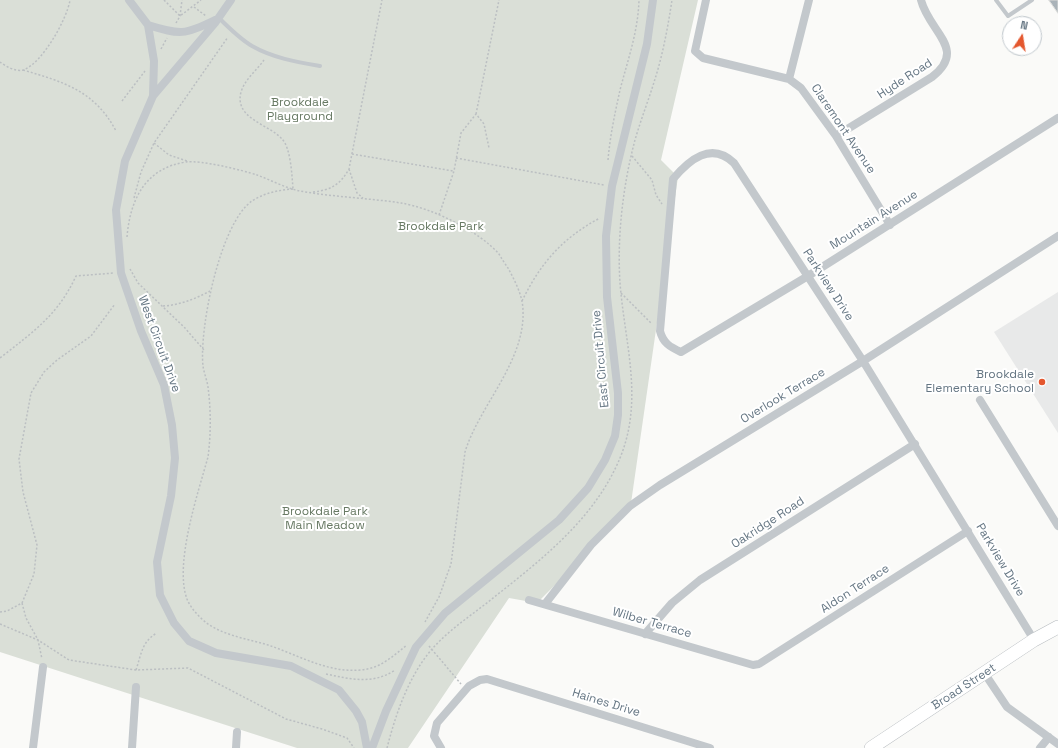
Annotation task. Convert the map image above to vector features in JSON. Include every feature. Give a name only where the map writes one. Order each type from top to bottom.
[{"type":"main road","name":"Broad Street","points":[[871,748],[985,674],[1034,640],[1058,627]]},
{"type":"street","points":[[129,0],[148,25],[154,61],[154,96]]},
{"type":"street","name":"West Circuit Drive","points":[[232,0],[154,96],[125,161],[117,200],[116,210],[121,273],[141,332],[164,385],[172,425],[174,458],[171,496],[157,562],[160,595],[174,623],[189,641],[216,653],[291,666],[339,690],[356,711],[362,722],[367,748]]},
{"type":"street","name":"East Circuit Drive","points":[[372,748],[386,711],[416,647],[446,614],[559,520],[588,488],[604,460],[614,436],[618,415],[618,393],[607,297],[606,241],[612,186],[647,44],[653,0]]},
{"type":"street","points":[[706,0],[695,51],[704,58],[789,79],[809,0]]},
{"type":"street","name":"Hyde Road","points":[[836,136],[943,69],[948,58],[946,46],[929,20],[921,0]]},
{"type":"street","name":"West Circuit Drive","points":[[148,25],[171,32],[182,33],[193,31],[218,18]]},
{"type":"street","name":"Claremont Avenue","points":[[789,79],[801,88],[836,136],[890,225]]},
{"type":"street","name":"Mountain Avenue","points":[[681,352],[808,276],[1058,118]]},
{"type":"street","name":"Parkview Drive","points":[[681,352],[664,342],[661,329],[673,179],[691,161],[712,153],[722,154],[731,160],[863,361],[1034,640]]},
{"type":"street","name":"Overlook Terrace","points":[[545,604],[591,545],[630,506],[660,485],[863,361],[1058,236]]},
{"type":"street","points":[[980,400],[1058,526]]},
{"type":"street","name":"Oakridge Road","points":[[645,634],[672,603],[700,580],[915,444]]},
{"type":"street","name":"Aldon Terrace","points":[[753,665],[760,664],[968,531]]},
{"type":"street","name":"Wilber Terrace","points":[[529,600],[753,665]]},
{"type":"street","points":[[33,748],[43,667]]},
{"type":"street","points":[[985,674],[1007,707],[1058,744]]},
{"type":"street","name":"Haines Drive","points":[[466,690],[480,680],[494,680],[710,748]]},
{"type":"street","points":[[132,748],[136,687]]},
{"type":"street","points":[[441,748],[434,736],[434,730],[441,716],[466,690]]},
{"type":"street","points":[[236,748],[237,732]]},
{"type":"street","points":[[1040,748],[1049,737]]},
{"type":"lane","points":[[996,0],[1008,16],[1032,0]]},
{"type":"lane","points":[[218,18],[250,45],[292,61],[320,66]]},
{"type":"path","points":[[23,70],[45,50],[55,37],[63,22],[70,0]]},
{"type":"path","points":[[164,0],[180,16]]},
{"type":"path","points":[[180,16],[182,0]]},
{"type":"path","points":[[180,16],[201,0]]},
{"type":"path","points":[[310,193],[326,190],[342,180],[349,168],[382,0]]},
{"type":"path","points":[[439,215],[454,171],[462,133],[476,114],[499,0]]},
{"type":"path","points":[[608,160],[611,132],[632,51],[638,20],[639,0]]},
{"type":"path","points":[[387,748],[400,704],[419,668],[432,649],[456,625],[527,571],[558,543],[599,496],[616,466],[626,442],[632,409],[631,366],[621,293],[620,237],[626,183],[632,156],[656,77],[672,0]]},
{"type":"path","points":[[127,240],[128,226],[141,172],[154,143],[229,36]]},
{"type":"path","points":[[268,53],[245,84],[240,101],[243,109],[249,117],[283,139],[288,149],[293,189]]},
{"type":"path","points":[[0,62],[16,70],[23,70],[67,84],[91,98],[102,109],[116,131]]},
{"type":"path","points":[[476,114],[484,124],[489,148]]},
{"type":"path","points":[[154,143],[169,155],[188,161],[237,170],[293,189],[310,193],[403,203],[439,215],[476,235],[499,254],[513,278],[522,301],[522,324],[513,357],[506,374],[470,435],[465,452],[451,564],[439,597],[424,624]]},
{"type":"path","points":[[352,154],[454,171]]},
{"type":"path","points":[[632,156],[652,180],[656,195],[663,205]]},
{"type":"path","points":[[456,158],[612,186]]},
{"type":"path","points":[[134,200],[145,183],[158,172],[188,161]]},
{"type":"path","points":[[349,168],[357,193],[364,199]]},
{"type":"path","points":[[293,189],[262,195],[251,201],[237,217],[221,255],[210,291],[203,366],[208,386],[210,442],[208,457],[184,561],[184,582],[187,599],[196,613],[208,624],[230,635],[257,642],[322,665],[346,670],[361,670],[382,665],[413,641]]},
{"type":"path","points":[[522,301],[536,274],[553,252],[587,227],[609,214]]},
{"type":"path","points":[[129,263],[130,271],[138,283],[185,328],[204,350]]},
{"type":"path","points":[[0,358],[50,316],[61,304],[76,276],[121,273]]},
{"type":"path","points":[[162,306],[172,305],[196,298],[210,291]]},
{"type":"path","points":[[621,293],[657,329]]},
{"type":"path","points":[[43,667],[38,640],[26,618],[22,603],[34,574],[37,545],[23,492],[19,459],[31,393],[44,372],[57,360],[91,336],[115,304]]},
{"type":"path","points":[[0,612],[7,611],[22,603]]},
{"type":"path","points":[[0,624],[38,640],[69,660],[136,670],[188,668],[286,720],[322,729],[347,738],[354,748]]},
{"type":"path","points":[[136,670],[143,646],[150,637],[157,633]]},
{"type":"path","points":[[432,649],[466,690]]},
{"type":"path","points":[[325,674],[366,680],[389,675],[398,669]]},
{"type":"shaded area","name":"Brookdale Elementary School","points":[[1058,292],[1058,433],[994,332]]},
{"type":"green space","name":"Brookdale Park","points":[[0,0],[698,0],[661,160],[678,177],[630,510],[537,603],[509,598],[408,748],[297,748],[0,652]]},
{"type":"building","points":[[1049,0],[1058,0],[1058,13]]},
{"type":"place","name":"Brookdale Elementary School","points":[[1042,382]]},
{"type":"park label","name":"Brookdale Playground","points":[[300,110]]},
{"type":"park label","name":"Brookdale Park Main Meadow","points":[[325,519]]}]
